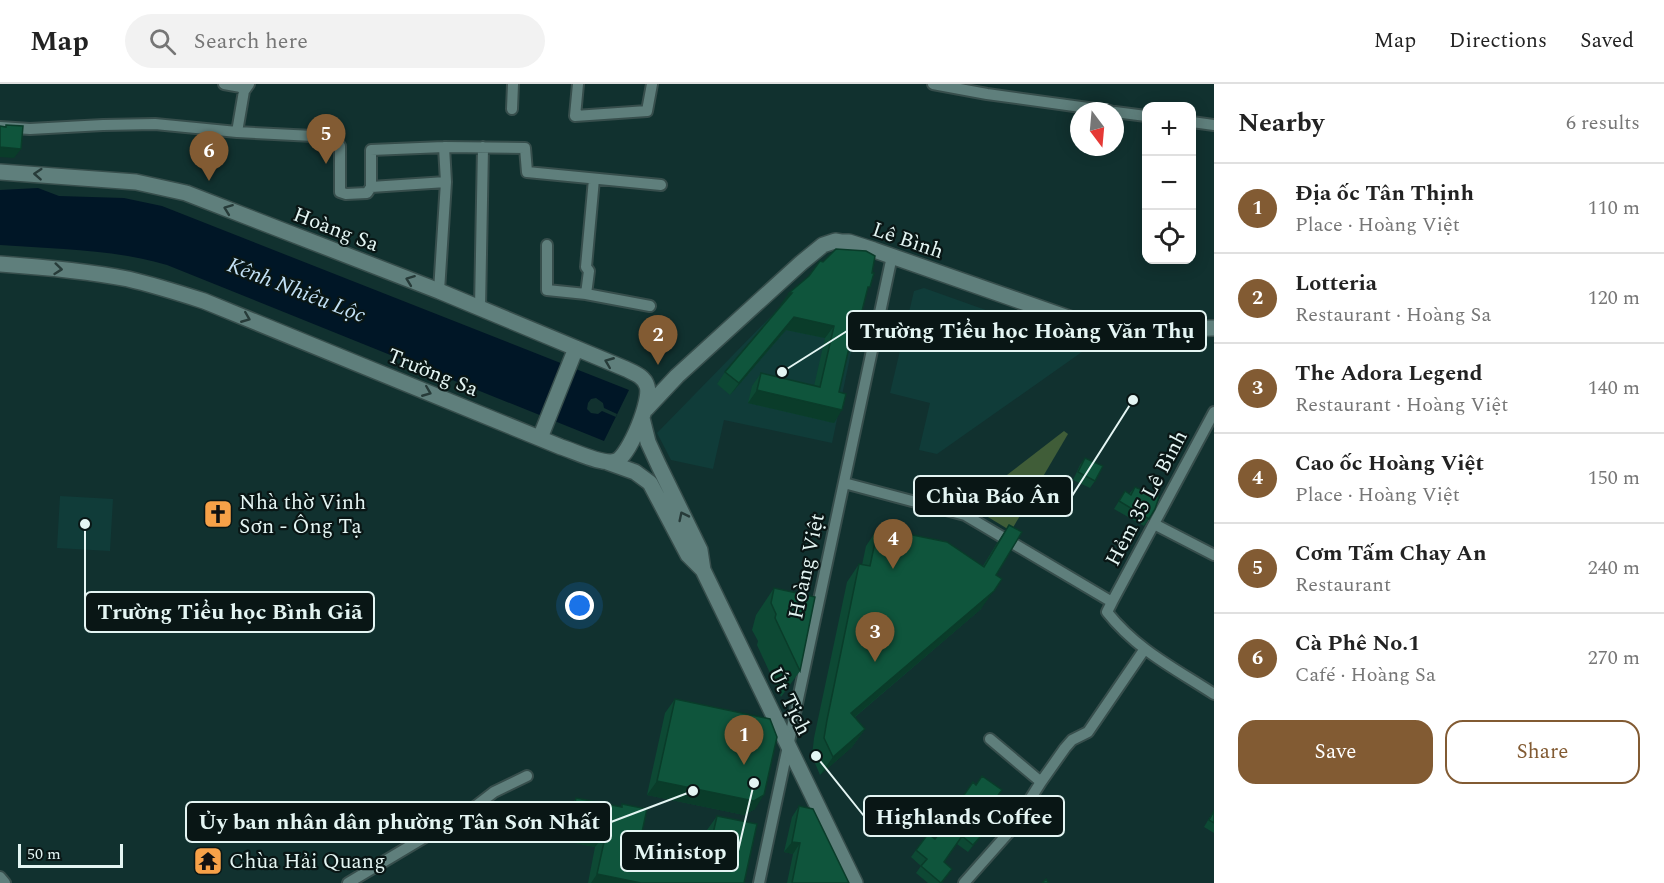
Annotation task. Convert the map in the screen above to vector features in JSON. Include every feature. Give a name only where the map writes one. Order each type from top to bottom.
[{"type":"street","points":[[224,84],[247,88],[237,132]]},
{"type":"street","points":[[512,109],[513,84]]},
{"type":"street","points":[[578,84],[575,116],[647,111],[652,84]]},
{"type":"street","points":[[933,84],[1070,105]]},
{"type":"street","points":[[1124,113],[1142,115]]},
{"type":"street","points":[[1196,123],[1214,125]]},
{"type":"street","points":[[0,127],[30,129],[103,124],[155,124],[237,132],[333,137],[340,146],[340,192],[346,194],[367,193],[371,187],[371,150],[444,147],[525,148],[526,172],[661,185]]},
{"type":"street","points":[[439,291],[446,182],[444,147]]},
{"type":"street","points":[[480,308],[483,147]]},
{"type":"street","name":"Hoàng Sa","points":[[0,172],[136,182],[186,193],[480,308],[574,354],[626,369],[654,381],[664,381],[677,376]]},
{"type":"street","points":[[586,294],[589,271],[586,267],[594,179]]},
{"type":"street","points":[[371,187],[446,182]]},
{"type":"street","name":"Lê Bình","points":[[644,414],[657,396],[677,376],[801,263],[823,245],[835,241],[849,242],[892,256],[1100,329],[1115,331],[1214,328]]},
{"type":"street","points":[[547,245],[547,290],[586,294],[650,306]]},
{"type":"street","name":"Hoàng Việt","points":[[759,883],[892,256]]},
{"type":"street","name":"Trường Sa","points":[[0,264],[129,279],[204,301],[542,433],[585,456],[634,472],[654,489]]},
{"type":"street","points":[[542,433],[574,354]]},
{"type":"street","points":[[607,462],[615,462],[623,455],[644,414],[648,389],[643,378]]},
{"type":"street","name":"Hẻm 35 Lê Bình","points":[[1112,602],[1214,412]]},
{"type":"street","name":"Út Tịch","points":[[644,414],[648,442],[700,550],[703,570],[855,883]]},
{"type":"street","points":[[844,483],[965,515],[1112,602],[1107,612],[1144,650],[1214,694]]},
{"type":"street","name":"Út Tịch","points":[[654,489],[688,555],[703,570]]},
{"type":"street","points":[[1154,524],[1214,555]]},
{"type":"street","points":[[964,883],[1010,831],[1065,748],[1072,740],[1088,732],[1144,650]]},
{"type":"street","points":[[990,739],[1041,782]]},
{"type":"street","points":[[348,883],[472,810],[494,792],[527,776]]},
{"type":"street","points":[[0,877],[5,883]]},
{"type":"shaded area","points":[[924,288],[1089,347],[937,454],[919,450],[930,403],[890,393],[914,291]]},
{"type":"shaded area","points":[[779,308],[857,324],[832,443],[724,420],[713,469],[671,460],[657,433]]},
{"type":"shaded area","points":[[1064,431],[1068,434],[1011,531],[983,514],[990,488]]},
{"type":"shaded area","points":[[60,496],[113,499],[110,551],[57,548]]},
{"type":"water","name":"Kênh Nhiêu Lộc","points":[[38,188],[59,196],[124,198],[162,206],[629,390],[604,441],[167,265],[105,253],[0,245],[0,190]]},
{"type":"pier","points":[[596,398],[603,403],[604,408],[617,414],[616,417],[602,411],[598,414],[591,413],[587,409],[588,403],[591,399]]},
{"type":"building","points":[[6,125],[23,126],[21,149],[0,147],[0,126],[6,127]]},
{"type":"building","points":[[836,249],[866,251],[875,256],[872,273],[874,273],[870,287],[868,287],[857,331],[853,330],[839,392],[846,394],[842,410],[757,390],[761,373],[820,387],[834,326],[794,317],[739,383],[725,372],[792,293],[789,293],[809,276],[820,261],[823,262]]},
{"type":"building","points":[[1085,458],[1103,466],[1095,481],[1078,472]]},
{"type":"building","points":[[1135,487],[1159,497],[1149,519],[1119,501],[1125,491],[1131,495]]},
{"type":"building","points":[[1009,525],[1022,532],[996,575],[1002,579],[994,591],[851,713],[865,729],[833,757],[824,738],[827,720],[859,564],[870,566],[878,528],[947,542],[984,567]]},
{"type":"building","points":[[774,588],[815,597],[800,671],[775,618],[776,614],[771,603]]},
{"type":"building","points":[[675,699],[770,719],[777,737],[764,795],[754,801],[657,781]]},
{"type":"building","points":[[982,776],[1002,790],[996,798],[1005,804],[995,820],[973,845],[962,836],[944,862],[952,869],[941,883],[921,866],[927,859],[916,850],[928,834],[935,839],[952,817],[962,824],[979,807],[964,795],[973,782],[976,785]]},
{"type":"building","points":[[576,798],[622,807],[622,804],[647,809],[639,846],[707,860],[717,816],[757,824],[744,883],[641,883],[597,874],[606,833],[570,825]]},
{"type":"building","points":[[799,806],[813,809],[849,883],[792,883],[800,843],[792,842]]},
{"type":"building","points":[[1214,811],[1214,823],[1209,820]]},
{"type":"place","name":"Cơm Tấm Chay An","points":[[326,164]]},
{"type":"place","name":"Cà Phê No.1","points":[[209,181]]},
{"type":"place","name":"Lotteria","points":[[658,365]]},
{"type":"place","name":"Trường Tiểu học Hoàng Văn Thụ","points":[[782,372]]},
{"type":"place","name":"Chùa Báo Ân","points":[[1133,400]]},
{"type":"place","name":"Nhà thờ Vinh Sơn - Ông Tạ","points":[[218,514]]},
{"type":"place","name":"Trường Tiểu học Bình Giã","points":[[85,524]]},
{"type":"place","name":"Cao ốc Hoàng Việt","points":[[893,569]]},
{"type":"place","name":"The Adora Legend","points":[[875,662]]},
{"type":"place","name":"Highlands Coffee","points":[[816,756]]},
{"type":"place","name":"Địa ốc Tân Thịnh","points":[[744,765]]},
{"type":"place","name":"Ministop","points":[[754,783]]},
{"type":"place","name":"Ủy ban nhân dân phường Tân Sơn Nhất","points":[[693,791]]},
{"type":"place","name":"Chùa Hải Quang","points":[[208,861]]}]
